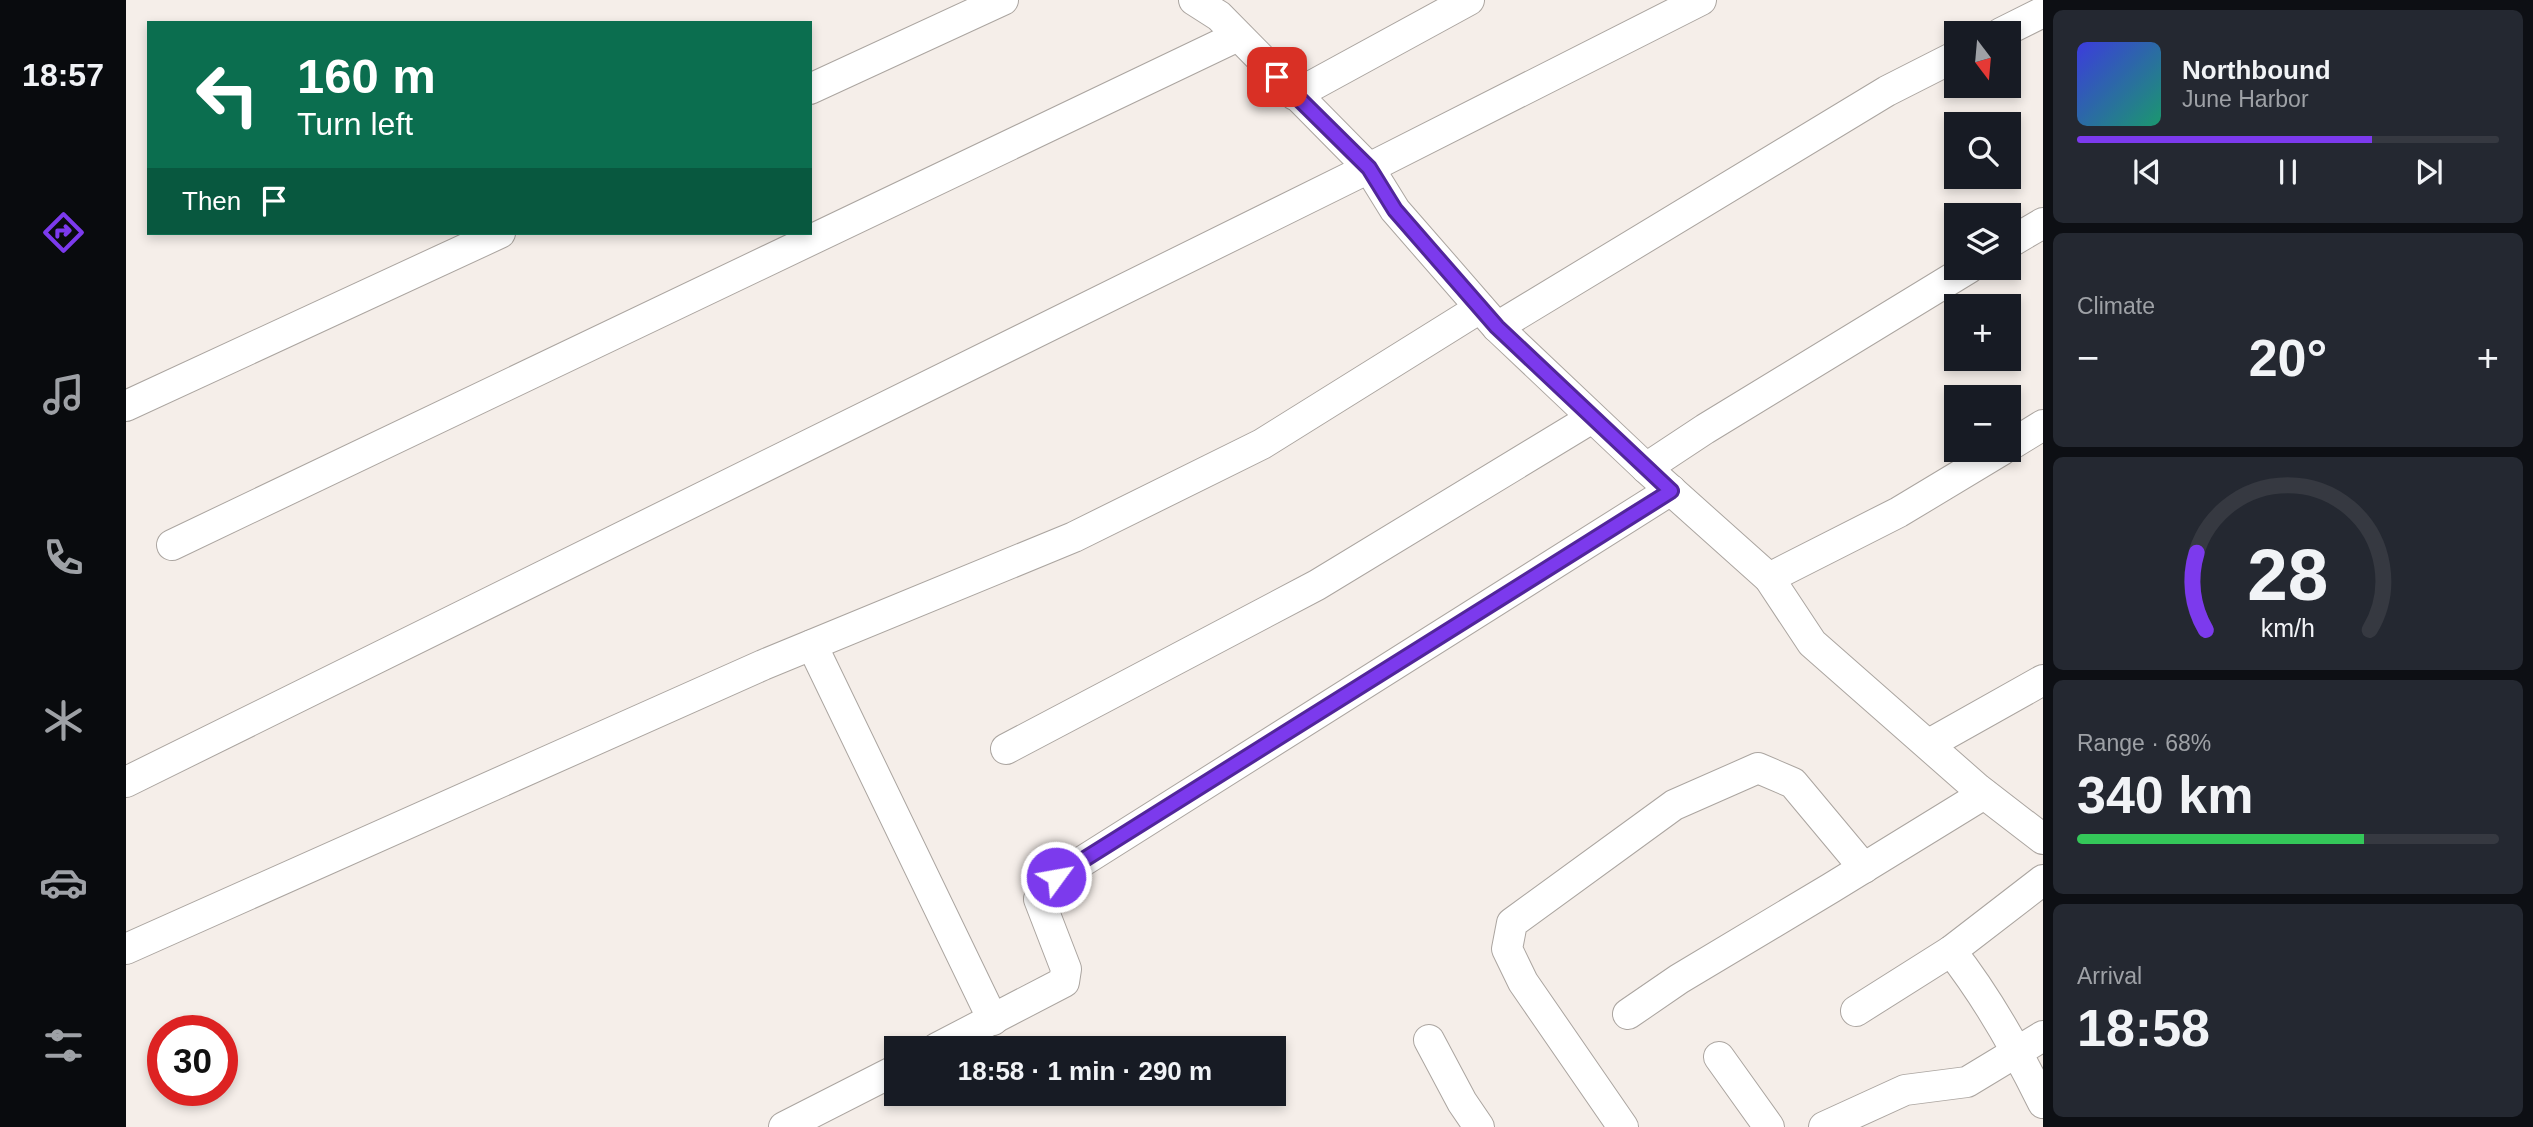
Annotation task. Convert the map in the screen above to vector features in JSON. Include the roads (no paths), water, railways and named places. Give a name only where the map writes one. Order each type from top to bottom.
[{"type":"street","points":[[812,88],[1003,0]]},
{"type":"street","points":[[1194,0],[1219,16],[1369,168],[1395,210],[1488,317],[1592,418],[1769,578],[1812,643],[1984,793],[2043,839]]},
{"type":"street","points":[[1295,95],[1469,0]]},
{"type":"street","points":[[126,782],[1369,168],[1701,0]]},
{"type":"street","points":[[2021,23],[2043,12]]},
{"type":"street","points":[[172,545],[1238,36]]},
{"type":"street","points":[[126,949],[811,645],[1074,537],[1262,444],[1887,91],[1944,62]]},
{"type":"street","points":[[2021,236],[2043,223]]},
{"type":"street","points":[[126,406],[496,235]]},
{"type":"street","points":[[1646,468],[1949,280]]},
{"type":"street","points":[[1006,749],[1318,584],[1592,418]]},
{"type":"street","points":[[2021,439],[2043,425]]},
{"type":"street","points":[[1769,578],[1899,512],[1983,462]]},
{"type":"street","points":[[961,1036],[1064,982],[1064,962],[1039,900],[1045,885],[1671,491]]},
{"type":"street","points":[[811,645],[993,1020]]},
{"type":"street","points":[[1929,744],[2043,680]]},
{"type":"street","points":[[1623,1127],[1523,982],[1507,949],[1512,923],[1674,805],[1758,768],[1793,783],[1864,868]]},
{"type":"street","points":[[1628,1014],[1679,979],[1984,793]]},
{"type":"street","points":[[1856,1011],[1951,951],[2043,880]]},
{"type":"street","points":[[1951,951],[1968,972],[2018,1051],[2043,1103]]},
{"type":"street","points":[[1825,1127],[1905,1090],[1967,1082],[2043,1036]]},
{"type":"street","points":[[1429,1040],[1462,1102],[1479,1127]]},
{"type":"street","points":[[1719,1056],[1769,1127]]},
{"type":"street","points":[[784,1127],[884,1076]]}]
